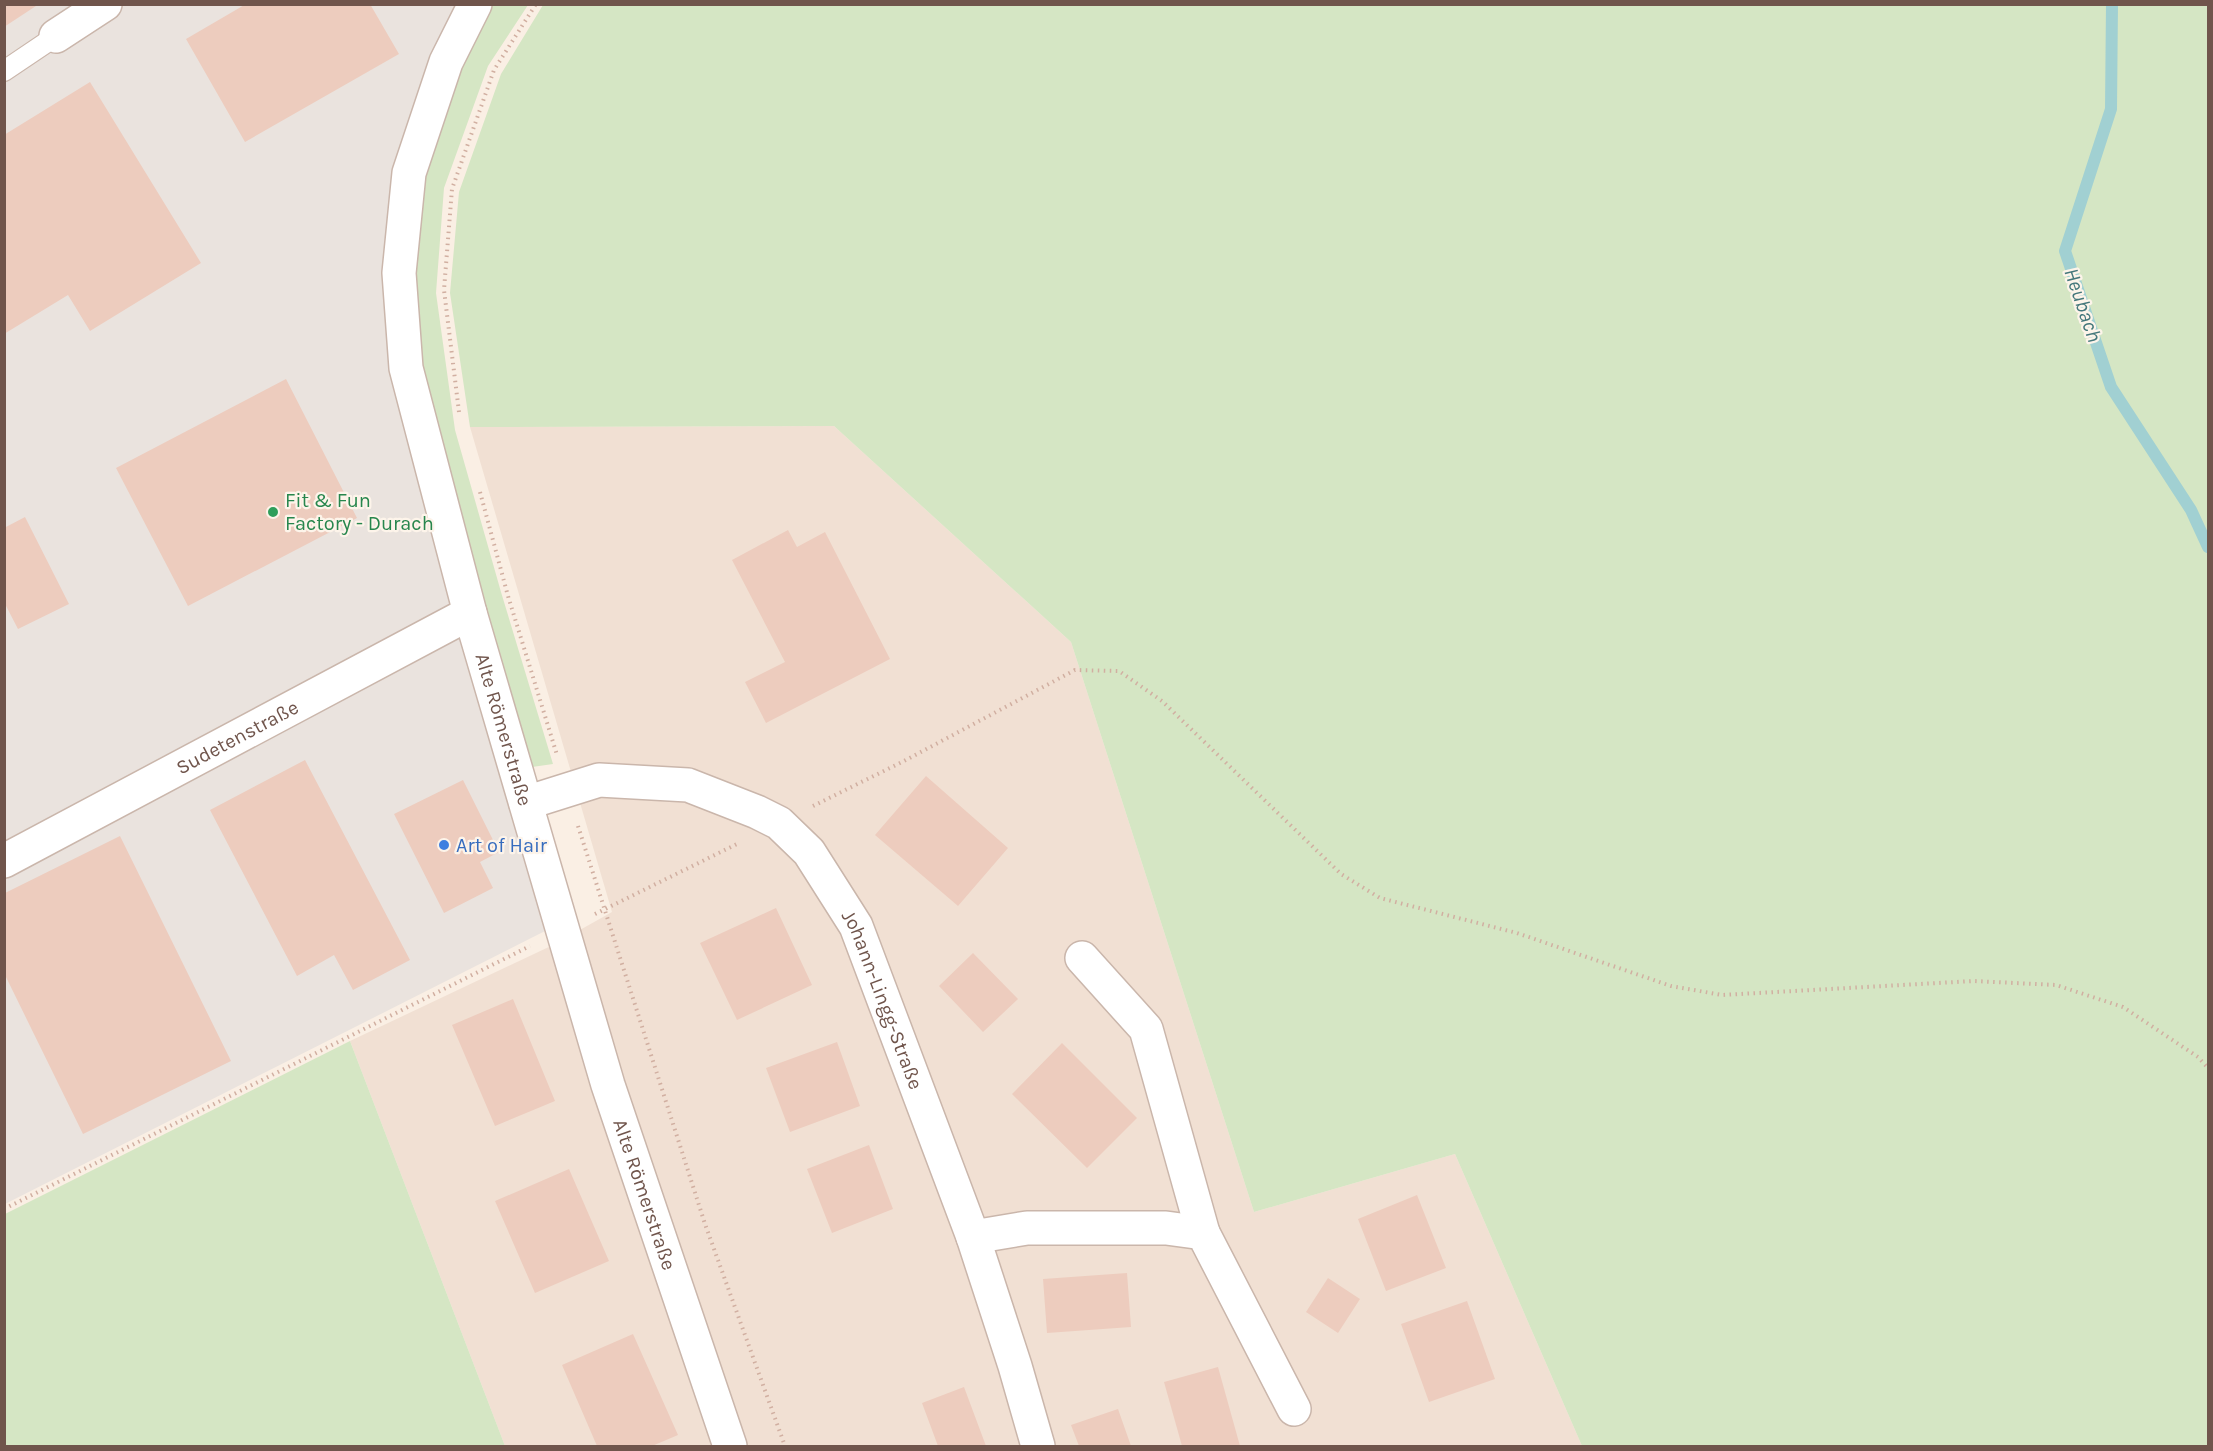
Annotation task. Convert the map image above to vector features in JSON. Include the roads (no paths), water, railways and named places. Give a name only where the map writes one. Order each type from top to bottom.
[{"type":"street","points":[[56,36],[105,4]]},
{"type":"street","name":"Alte Römerstraße","points":[[475,4],[446,62],[409,173],[399,273],[406,368],[470,613],[611,1096],[730,1446]]},
{"type":"street","name":"Sudetenstraße","points":[[4,861],[470,613]]},
{"type":"street","name":"Johann-Lingg-Straße","points":[[526,802],[599,780],[688,785],[779,823],[809,852],[856,926],[973,1237],[1038,1446]]},
{"type":"street","points":[[1082,958],[1146,1029],[1203,1233],[1294,1409]]},
{"type":"street","points":[[973,1237],[1027,1228],[1166,1228],[1203,1233]]},
{"type":"lane","points":[[4,71],[56,36]]},
{"type":"waterway","name":"Heubach","points":[[2112,4],[2111,109],[2065,251],[2111,387],[2191,510],[2208,547]]},
{"type":"place","name":"Fit & Fun Factory - Durach","points":[[273,512]]},
{"type":"place","name":"Art of Hair","points":[[444,845]]}]
